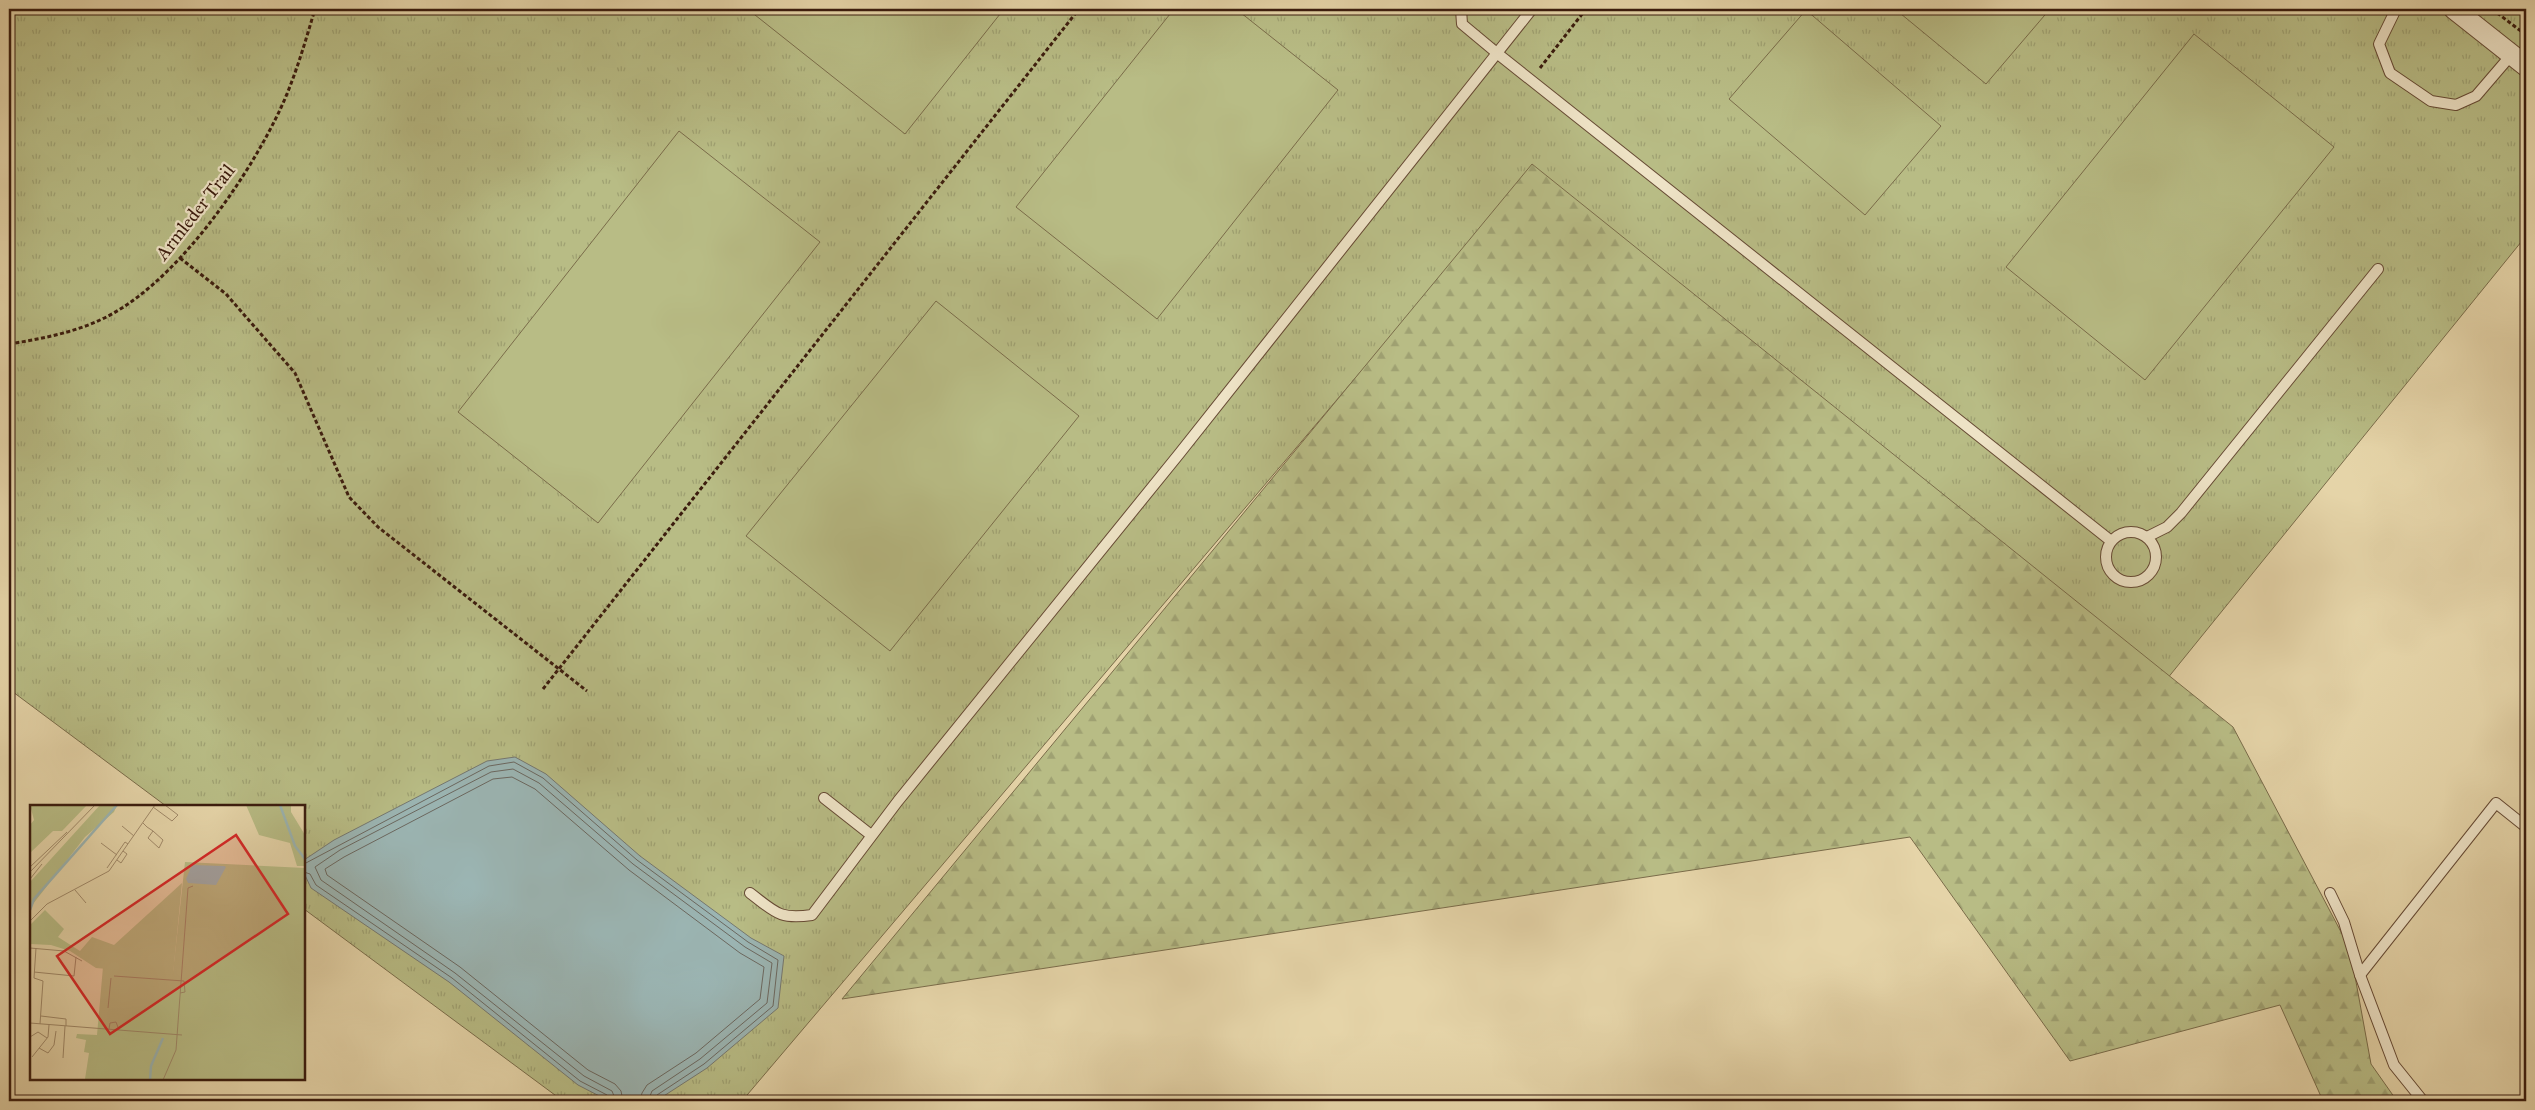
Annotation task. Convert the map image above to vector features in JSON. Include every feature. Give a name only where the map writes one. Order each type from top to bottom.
[{"type":"street","points":[[2454,9],[2519,60]]},
{"type":"lane","points":[[1461,9],[1462,24],[1498,54],[2111,541]]},
{"type":"lane","points":[[750,892],[774,912],[792,918],[812,915],[871,835],[1498,54],[1532,9]]},
{"type":"lane","points":[[2396,9],[2379,44],[2390,74],[2431,101],[2456,105],[2476,96],[2519,60]]},
{"type":"lane","points":[[2147,537],[2166,526],[2181,513],[2378,269]]},
{"type":"lane","points":[[2124,532],[2140,533],[2147,537],[2153,544],[2156,560],[2149,575],[2134,582],[2125,582],[2111,572],[2106,556],[2111,541],[2124,532]]},
{"type":"lane","points":[[824,798],[871,835]]},
{"type":"lane","points":[[2360,975],[2496,803],[2526,827]]},
{"type":"lane","points":[[2330,892],[2344,922],[2360,975],[2394,1064],[2423,1101]]},
{"type":"path","name":"Armleder Trail","points":[[9,344],[52,336],[101,320],[142,294],[180,258],[234,189],[276,119],[296,68],[315,9]]},
{"type":"path","points":[[543,689],[1079,9]]},
{"type":"path","points":[[1546,76],[1538,70],[1586,9]]},
{"type":"path","points":[[2492,9],[2526,35]]},
{"type":"path","points":[[180,258],[226,294],[296,373],[349,497],[378,527],[587,691]]},
{"type":"green space","points":[[9,9],[2526,9],[2526,236],[2154,695],[1514,191],[742,1101],[563,1101],[305,910],[305,805],[165,805],[9,689]]},
{"type":"green space","points":[[752,9],[1004,9],[905,134],[750,11]]},
{"type":"green space","points":[[1174,9],[1236,9],[1338,90],[1157,319],[1016,207]]},
{"type":"green space","points":[[1895,9],[2050,9],[1986,84]]},
{"type":"green space","points":[[1806,10],[1941,126],[1865,215],[1729,99]]},
{"type":"green space","points":[[2194,34],[2334,147],[2145,380],[2006,267]]},
{"type":"green space","points":[[679,131],[820,242],[598,523],[458,412]]},
{"type":"green space","points":[[1532,164],[2233,727],[2350,949],[2371,1064],[2397,1101],[2323,1101],[2280,1005],[2070,1061],[1910,837],[842,999]]},
{"type":"green space","points":[[936,301],[1079,416],[890,651],[746,536]]},
{"type":"water","points":[[515,757],[546,774],[640,856],[751,938],[784,956],[778,1008],[707,1068],[656,1101],[609,1101],[578,1085],[449,982],[311,888],[305,875],[305,859],[334,840],[487,761]]}]
